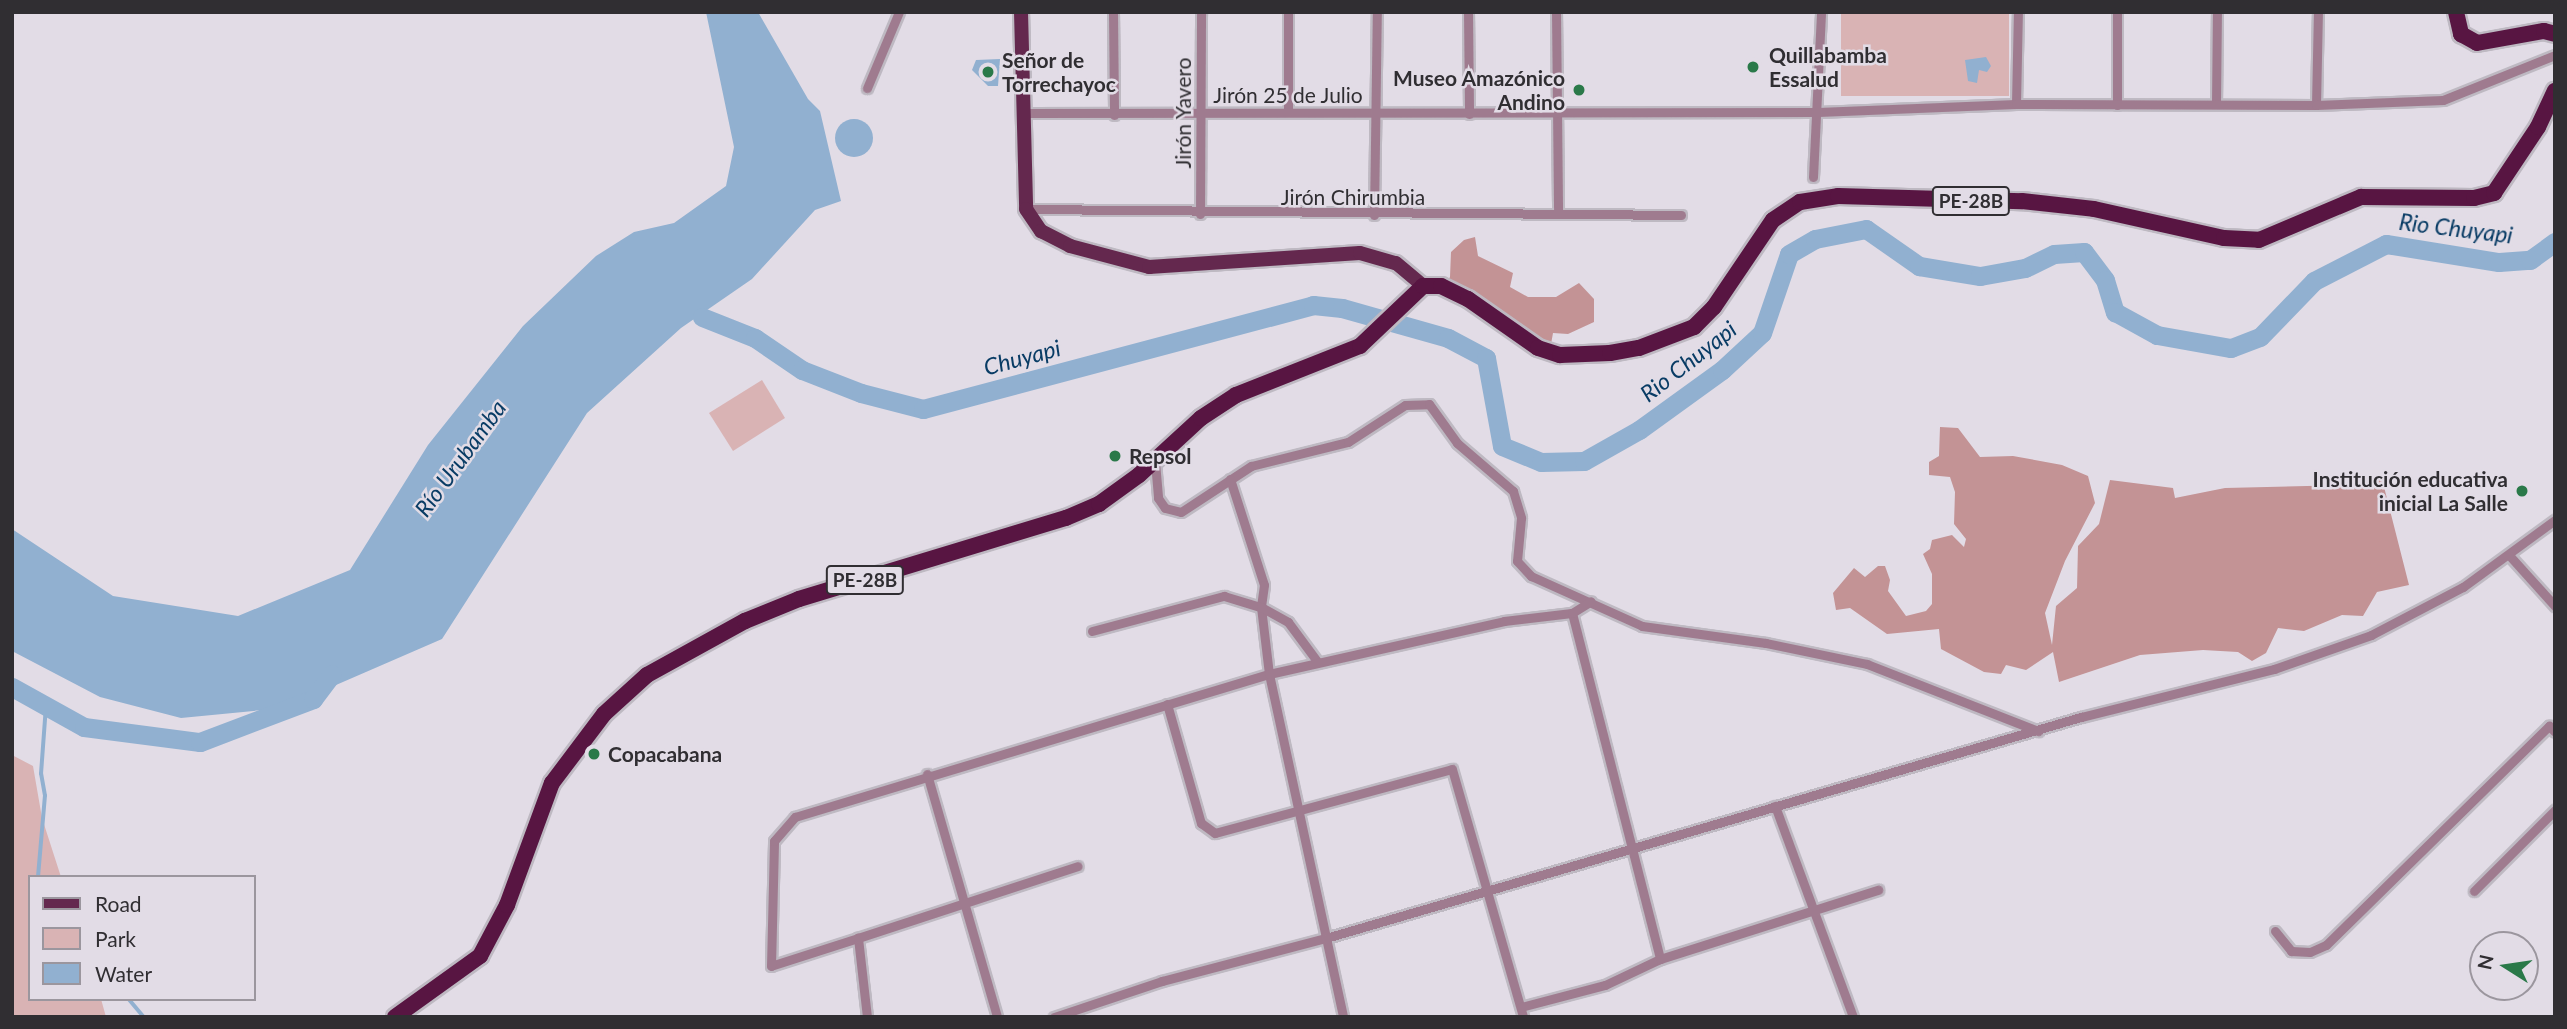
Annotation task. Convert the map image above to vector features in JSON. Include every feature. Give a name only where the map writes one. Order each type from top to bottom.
[{"type":"highway","points":[[2456,12],[2461,34],[2477,43],[2543,32],[2555,34]]},
{"type":"highway","name":"PE-28B","points":[[394,1017],[480,956],[506,905],[552,783],[604,714],[647,675],[745,621],[799,599],[1066,518],[1099,504],[1154,462],[1201,418],[1236,395],[1341,356],[1374,336],[1423,286],[1440,286],[1468,299],[1538,348],[1560,355],[1620,351],[1694,327],[1714,307],[1773,220],[1800,202],[1838,196],[2022,201],[2094,209],[2224,238],[2259,240],[2361,197],[2474,198],[2494,194],[2538,127],[2555,91]]},
{"type":"main road","points":[[1020,12],[1026,209],[1041,231],[1070,246],[1149,267],[1360,253],[1396,263],[1423,286]]},
{"type":"street","points":[[867,88],[899,12]]},
{"type":"street","points":[[1113,12],[1114,115]]},
{"type":"street","name":"Jirón Yavero","points":[[1200,214],[1201,12]]},
{"type":"street","points":[[1288,12],[1288,112]]},
{"type":"street","points":[[1374,215],[1377,12]]},
{"type":"street","points":[[1468,12],[1469,114]]},
{"type":"street","points":[[1556,12],[1558,213]]},
{"type":"street","points":[[1813,177],[1821,12]]},
{"type":"street","points":[[2016,104],[2018,12]]},
{"type":"street","points":[[2117,12],[2117,105]]},
{"type":"street","points":[[2216,103],[2217,12]]},
{"type":"street","points":[[2316,105],[2318,12]]},
{"type":"street","name":"Jirón 25 de Julio","points":[[1022,113],[1114,115],[1288,112],[1818,112],[2016,104],[2316,105],[2443,100],[2555,55]]},
{"type":"street","name":"Jirón Chirumbia","points":[[1026,209],[1200,214],[1681,215]]},
{"type":"street","points":[[1154,462],[1158,498],[1172,512],[1190,507],[1251,466],[1348,442],[1405,405],[1429,404],[1457,443],[1513,491],[1521,518],[1515,550],[1523,569],[1642,626],[1766,643],[1867,664],[2038,731]]},
{"type":"street","points":[[1230,479],[1264,585],[1261,607],[1269,674],[1343,1017]]},
{"type":"street","points":[[1054,1017],[1162,981],[1326,938],[1632,846],[2038,731],[2274,669],[2371,635],[2463,587],[2555,520]]},
{"type":"street","points":[[2509,555],[2555,606]]},
{"type":"street","points":[[1092,631],[1224,596],[1261,607],[1288,622],[1317,661]]},
{"type":"street","points":[[1078,866],[771,966],[774,841],[795,817],[927,774],[1269,674],[1317,661],[1504,621],[1572,613],[1591,601]]},
{"type":"street","points":[[1572,613],[1660,959]]},
{"type":"street","points":[[1167,704],[1201,823],[1215,833],[1298,808],[1452,769],[1522,1012],[1605,985],[1660,959],[1878,890]]},
{"type":"street","points":[[2275,931],[2291,951],[2310,952],[2326,945],[2549,726],[2555,732]]},
{"type":"street","points":[[927,774],[998,1017]]},
{"type":"street","points":[[1774,806],[1853,1017]]},
{"type":"street","points":[[2474,891],[2555,810]]},
{"type":"street","points":[[858,938],[867,1017]]},
{"type":"green space","points":[[1841,12],[2009,12],[2009,96],[1841,96]]},
{"type":"green space","points":[[762,380],[785,418],[733,451],[709,413]]},
{"type":"green space","points":[[12,755],[33,766],[42,818],[60,875],[28,875],[28,1001],[102,1001],[106,1017],[12,1017]]},
{"type":"shaded area","points":[[1475,237],[1478,256],[1513,273],[1510,287],[1528,297],[1556,297],[1579,283],[1594,299],[1594,322],[1568,334],[1553,333],[1550,350],[1444,287],[1450,277],[1451,252],[1464,240]]},
{"type":"shaded area","points":[[1940,427],[1958,428],[1980,457],[2013,456],[2062,465],[2088,476],[2095,503],[2065,561],[2045,613],[2052,645],[2056,606],[2077,588],[2078,546],[2099,524],[2110,480],[2173,488],[2175,498],[2225,488],[2349,485],[2381,475],[2409,585],[2377,592],[2363,616],[2342,615],[2304,631],[2278,628],[2266,653],[2252,661],[2238,652],[2203,650],[2140,655],[2059,682],[2053,652],[2026,670],[2006,665],[2001,674],[1984,672],[1941,649],[1939,629],[1887,634],[1850,608],[1836,610],[1833,593],[1854,568],[1865,577],[1878,566],[1885,566],[1890,580],[1888,591],[1906,616],[1926,611],[1932,604],[1932,574],[1923,554],[1930,549],[1932,540],[1952,535],[1964,547],[1966,539],[1954,524],[1955,492],[1950,477],[1929,475],[1929,462],[1939,456]]},
{"type":"water","points":[[706,12],[758,12],[808,99],[820,111],[841,201],[815,210],[752,279],[681,328],[587,413],[442,639],[283,708],[181,718],[100,697],[12,651],[12,529],[113,596],[238,616],[350,570],[428,445],[523,326],[596,256],[634,232],[674,223],[726,186],[734,147]]},
{"type":"water","points":[[1986,57],[1991,66],[1987,72],[1979,70],[1977,83],[1968,81],[1965,60]]},
{"type":"water","name":"Señor de Torrechayoc","points":[[1000,59],[998,86],[988,86],[972,70],[976,60]]},
{"type":"water","points":[[854,119],[867,125],[873,138],[867,151],[854,157],[841,151],[835,138],[841,125]]},
{"type":"waterway","name":"Rio Chuyapi","points":[[702,317],[755,338],[802,370],[861,393],[923,409],[1313,305],[1342,308],[1448,338],[1486,358],[1502,446],[1541,462],[1584,461],[1639,430],[1722,370],[1762,333],[1789,254],[1815,239],[1866,229],[1919,266],[1980,276],[2025,268],[2054,254],[2084,252],[2105,280],[2115,312],[2157,335],[2231,348],[2260,337],[2314,281],[2386,244],[2499,262],[2530,260],[2555,242]]},
{"type":"waterway","name":"Río Urubamba","points":[[12,687],[84,727],[200,742],[313,699],[332,674]]},
{"type":"waterway","points":[[38,875],[45,796],[41,774],[46,706]]},
{"type":"waterway","points":[[131,1001],[144,1017]]},
{"type":"place","name":"Quillabamba Essalud","points":[[1753,67]]},
{"type":"place","name":"Señor de Torrechayoc","points":[[988,72]]},
{"type":"place","name":"Museo Amazónico Andino","points":[[1579,90]]},
{"type":"place","name":"Repsol","points":[[1115,456]]},
{"type":"place","name":"Institución educativa inicial La Salle","points":[[2522,491]]},
{"type":"place","name":"Copacabana","points":[[594,754]]},
{"type":"water label","name":"Chuyapi","points":[[1022,357]]}]
